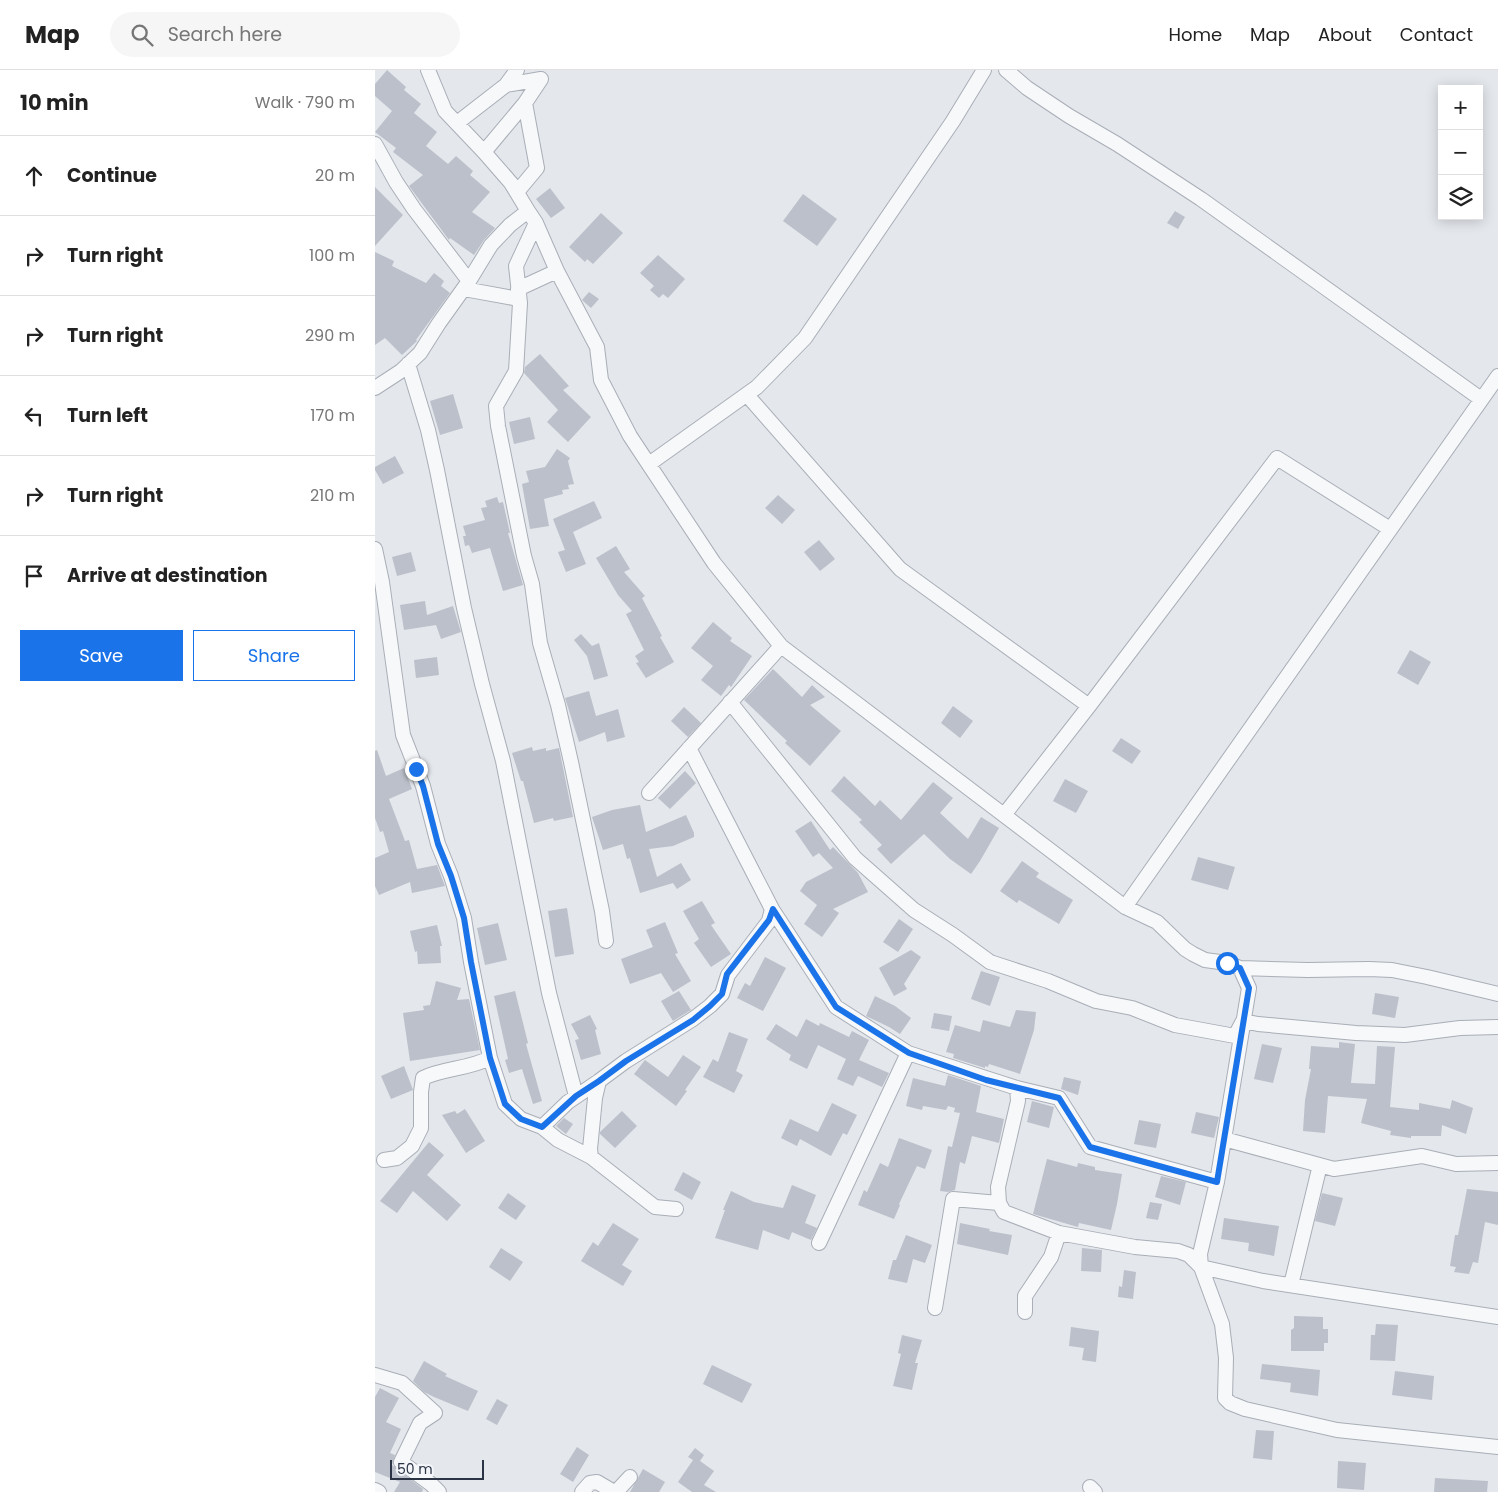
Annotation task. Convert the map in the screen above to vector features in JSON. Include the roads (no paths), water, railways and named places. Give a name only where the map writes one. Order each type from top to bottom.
[{"type":"street","points":[[428,70],[445,111],[484,152],[517,192],[532,217],[557,272],[597,347],[601,380],[631,436],[673,504],[714,563],[781,646],[1125,907],[1157,922],[1185,949],[1205,960],[1227,963],[1240,968],[1392,970],[1498,994]]},
{"type":"street","points":[[457,123],[505,85],[517,70]]},
{"type":"street","points":[[649,464],[757,387],[805,338],[953,121],[984,70]]},
{"type":"street","points":[[1006,70],[1027,88],[1069,116],[1117,144],[1201,199],[1481,399]]},
{"type":"street","points":[[505,85],[544,74]]},
{"type":"street","points":[[484,152],[525,103],[544,74]]},
{"type":"street","points":[[517,192],[537,168],[525,103]]},
{"type":"street","points":[[375,144],[396,182],[466,285],[519,294],[557,272]]},
{"type":"street","points":[[375,388],[401,371],[420,353],[491,245],[510,225],[532,217]]},
{"type":"street","points":[[532,217],[516,266],[519,294],[516,371],[497,406],[499,433],[524,556],[532,584],[540,643],[560,714],[591,852],[606,941]]},
{"type":"street","points":[[409,364],[428,430],[464,608],[503,761],[549,993],[576,1096]]},
{"type":"street","points":[[1125,907],[1498,376]]},
{"type":"street","points":[[747,395],[900,569],[1089,706]]},
{"type":"street","points":[[1004,815],[1277,458],[1390,529]]},
{"type":"street","points":[[375,549],[381,612],[403,735],[423,786],[438,844],[451,876],[464,918],[490,1058],[505,1104],[521,1119],[542,1127],[558,1140],[591,1157],[655,1207],[676,1210]]},
{"type":"street","points":[[649,793],[781,646]]},
{"type":"street","points":[[730,702],[855,858],[914,910],[990,962],[1048,980],[1096,1001],[1132,1008],[1175,1025],[1235,1036],[1243,1020]]},
{"type":"street","points":[[689,748],[773,909],[836,1007],[909,1053],[1017,1088],[1059,1098],[1090,1147],[1217,1182]]},
{"type":"street","points":[[542,1127],[576,1096],[626,1061],[693,1020],[710,1006],[722,994],[727,974],[769,920],[773,909]]},
{"type":"street","points":[[1240,968],[1249,988],[1217,1182],[1200,1254],[1201,1267],[1222,1324],[1226,1358],[1225,1398],[1230,1403],[1252,1411],[1337,1430],[1498,1447]]},
{"type":"street","points":[[1243,1020],[1258,1024],[1356,1033],[1405,1035],[1460,1028],[1498,1027]]},
{"type":"street","points":[[819,1243],[909,1053]]},
{"type":"street","points":[[384,1160],[397,1158],[412,1146],[421,1128],[423,1078],[433,1073],[477,1065],[490,1058]]},
{"type":"street","points":[[591,1157],[595,1098],[599,1081]]},
{"type":"street","points":[[1017,1088],[1018,1101],[998,1187],[999,1204],[1004,1212],[1059,1233],[1135,1247],[1178,1252],[1189,1255],[1201,1267],[1263,1281],[1498,1317]]},
{"type":"street","points":[[1224,1139],[1334,1169],[1422,1156],[1456,1164],[1498,1163]]},
{"type":"street","points":[[1291,1285],[1321,1165]]},
{"type":"street","points":[[935,1308],[953,1199],[999,1204]]},
{"type":"street","points":[[1025,1312],[1025,1296],[1051,1257],[1059,1233]]},
{"type":"street","points":[[375,1375],[402,1383],[435,1413],[420,1423],[401,1462],[439,1492]]},
{"type":"street","points":[[581,1492],[590,1483],[597,1482],[615,1492],[630,1477]]},
{"type":"street","points":[[375,1490],[379,1492]]}]
